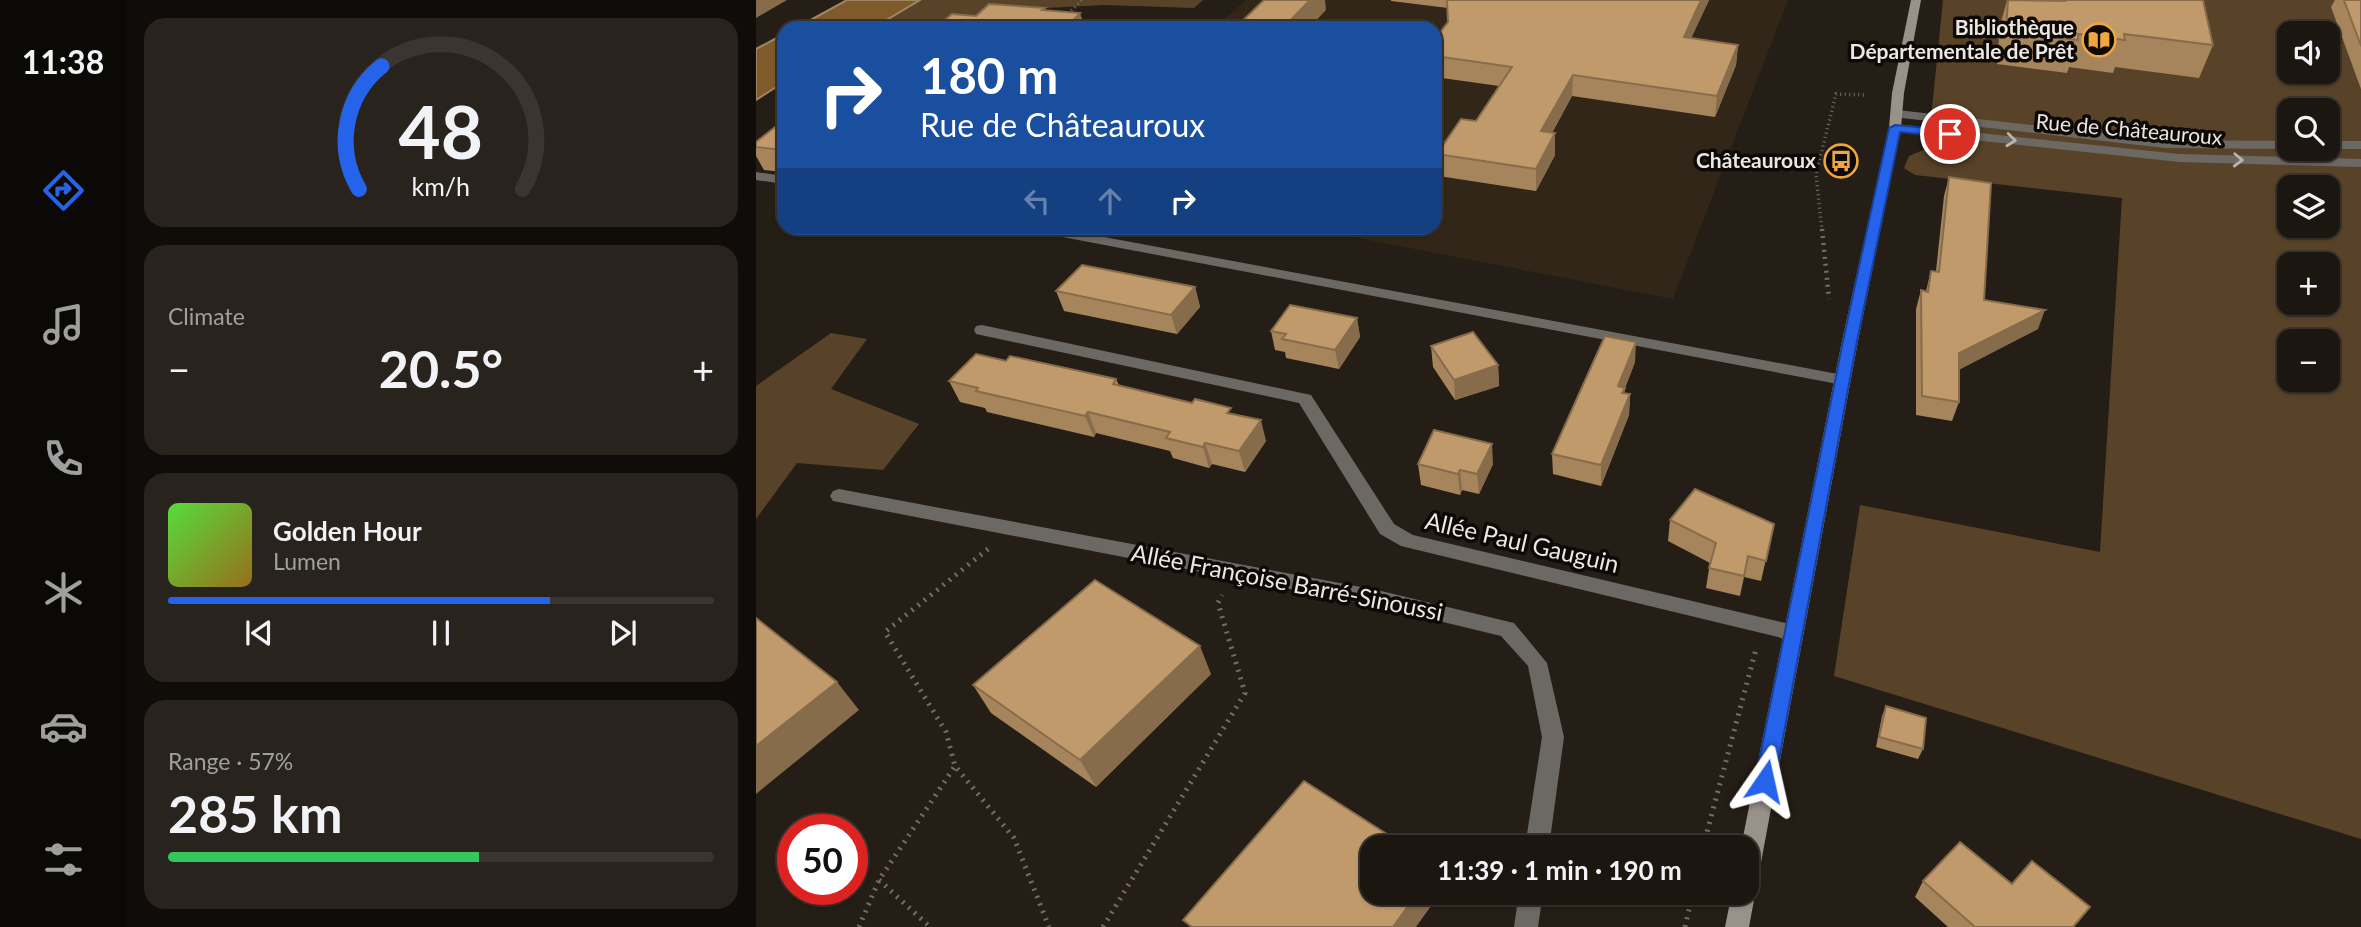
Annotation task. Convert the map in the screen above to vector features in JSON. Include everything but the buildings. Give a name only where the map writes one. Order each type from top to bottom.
[{"type":"main road","points":[[1755,835],[1896,121],[1898,93],[1916,0]]},
{"type":"main road","points":[[1737,927],[1741,905]]},
{"type":"street","name":"Rue de Châteauroux","points":[[1896,121],[2165,144],[2277,145]]},
{"type":"street","name":"Rue de Châteauroux","points":[[1896,121],[2179,158],[2361,163]]},
{"type":"street","points":[[2340,145],[2361,145]]},
{"type":"street","points":[[756,176],[777,179]]},
{"type":"street","points":[[1073,235],[1843,380]]},
{"type":"street","name":"Allée Paul Gauguin","points":[[982,330],[1305,399],[1387,529],[1408,541],[1794,633]]},
{"type":"street","name":"Allée Françoise Barré-Sinoussi","points":[[839,496],[1377,598],[1507,629],[1537,663],[1553,737],[1539,835]]},
{"type":"street","points":[[1526,927],[1529,905]]},
{"type":"path","points":[[1066,21],[1065,17],[1082,0]]},
{"type":"path","points":[[1829,303],[1816,174],[1836,94],[1865,94]]},
{"type":"path","points":[[1013,529],[885,632],[946,732],[955,766],[1014,838],[1049,927]]},
{"type":"path","points":[[1102,927],[1245,693],[1218,603],[1237,572]]},
{"type":"path","points":[[1706,835],[1762,626]]},
{"type":"path","points":[[859,927],[879,880],[955,766]]},
{"type":"path","points":[[879,880],[930,927]]},
{"type":"path","points":[[1685,927],[1690,905]]},
{"type":"shaded area","points":[[847,0],[920,0],[885,21],[809,21]]},
{"type":"shaded area","points":[[920,0],[1203,0],[1194,8],[1105,5],[1005,10],[981,21],[885,21]]},
{"type":"shaded area","points":[[1246,0],[1788,0],[1673,299],[1342,235],[1442,235],[1442,21],[1222,21]]},
{"type":"shaded area","points":[[1943,0],[2361,0],[2361,839],[1834,676],[1860,505],[2100,552],[2122,198],[1915,175],[1904,168],[1909,156],[1928,148]]},
{"type":"shaded area","points":[[777,38],[777,86],[756,100],[756,49]]},
{"type":"shaded area","points":[[831,333],[867,339],[831,389],[919,424],[883,470],[797,463],[756,519],[756,386]]},
{"type":"place","name":"Bibliothèque Départementale de Prêt","points":[[2099,40]]},
{"type":"place","name":"Châteauroux","points":[[1841,161]]},
{"type":"route","points":[[1765,781],[1850,341],[1895,128],[1950,134]]}]
